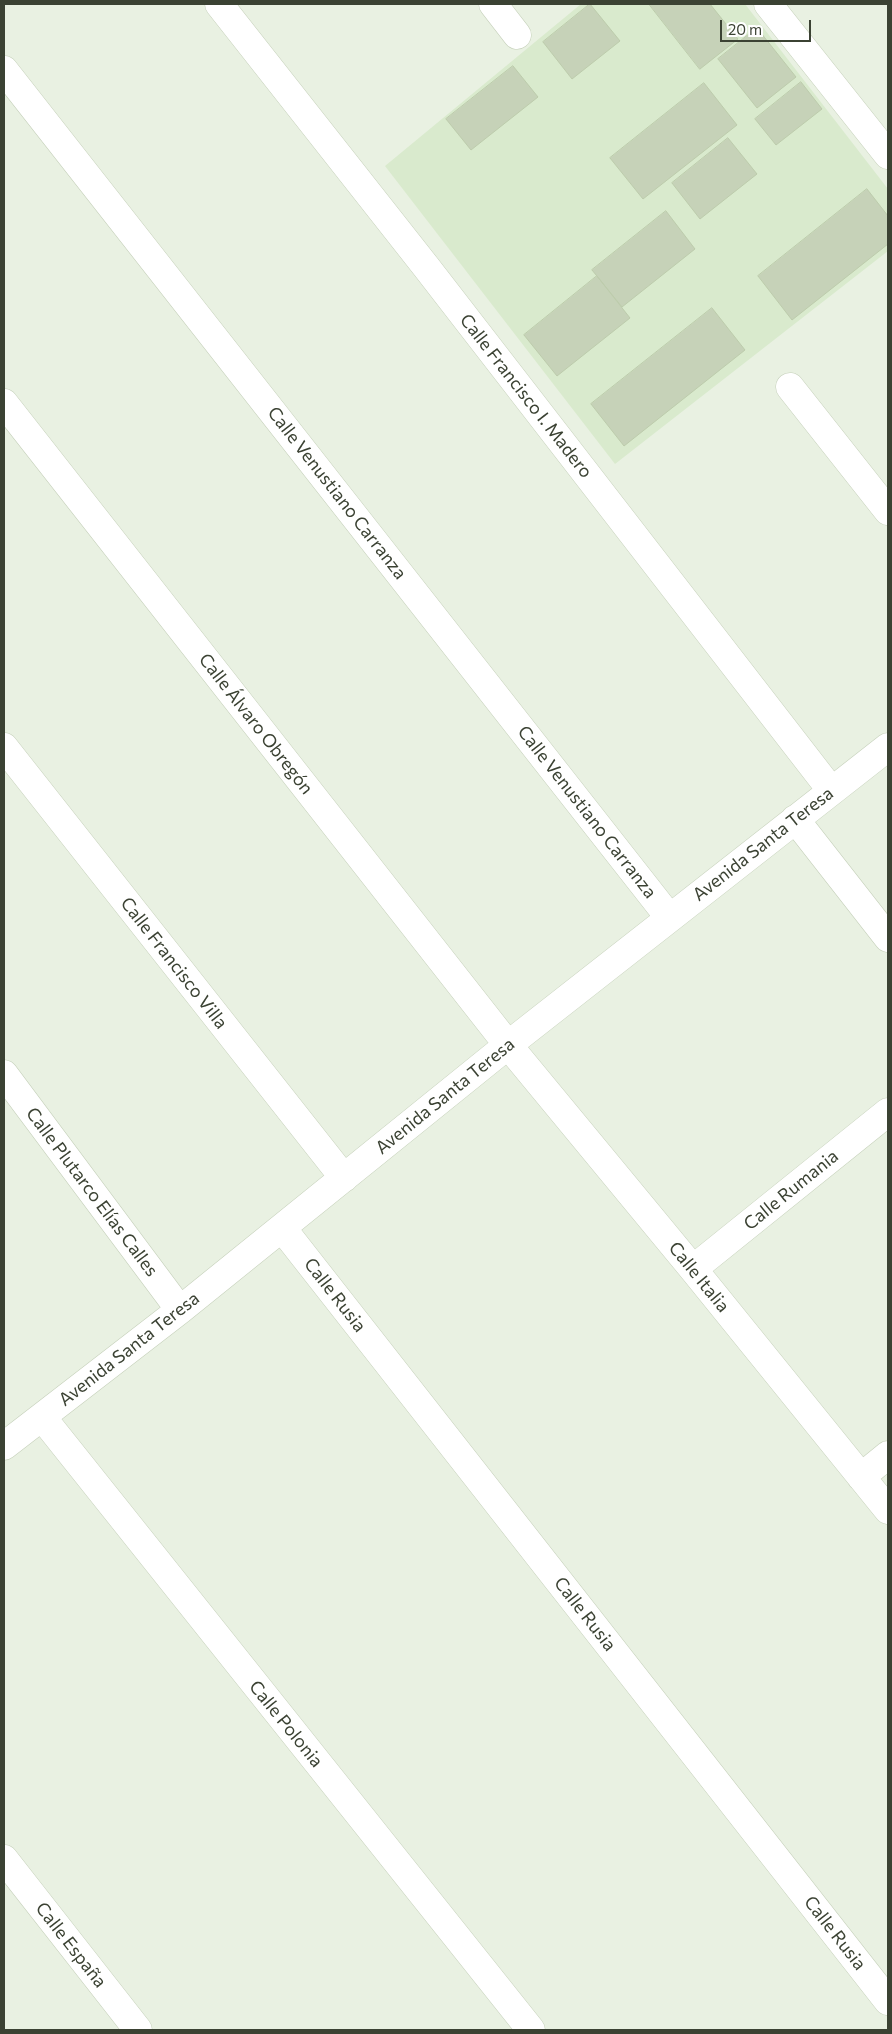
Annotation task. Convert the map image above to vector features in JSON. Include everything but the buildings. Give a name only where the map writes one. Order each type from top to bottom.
[{"type":"street","name":"Calle Francisco I. Madero","points":[[218,4],[427,268],[831,790]]},
{"type":"street","points":[[492,4],[518,35]]},
{"type":"street","points":[[768,4],[888,155]]},
{"type":"street","name":"Calle Venustiano Carranza","points":[[4,70],[669,917]]},
{"type":"street","points":[[790,387],[888,512]]},
{"type":"street","name":"Calle Álvaro Obregón","points":[[4,403],[508,1045]]},
{"type":"street","name":"Calle Francisco Villa","points":[[4,747],[344,1178]]},
{"type":"street","name":"Avenida Santa Teresa","points":[[8,1435],[42,1417],[180,1310],[508,1045],[888,747]]},
{"type":"street","points":[[794,819],[888,938]]},
{"type":"street","name":"Calle Italia","points":[[508,1045],[693,1269],[888,1510]]},
{"type":"street","name":"Calle Plutarco Elías Calles","points":[[4,1074],[180,1310]]},
{"type":"street","name":"Calle Rumania","points":[[693,1269],[888,1112]]},
{"type":"street","name":"Calle Rusia","points":[[282,1228],[888,2001]]},
{"type":"street","name":"Calle Polonia","points":[[42,1417],[530,2030]]},
{"type":"street","points":[[861,1477],[888,1455]]},
{"type":"street","name":"Calle España","points":[[4,1860],[138,2030]]},
{"type":"shaded area","points":[[581,4],[745,4],[888,189],[888,251],[615,464],[385,166]]}]
